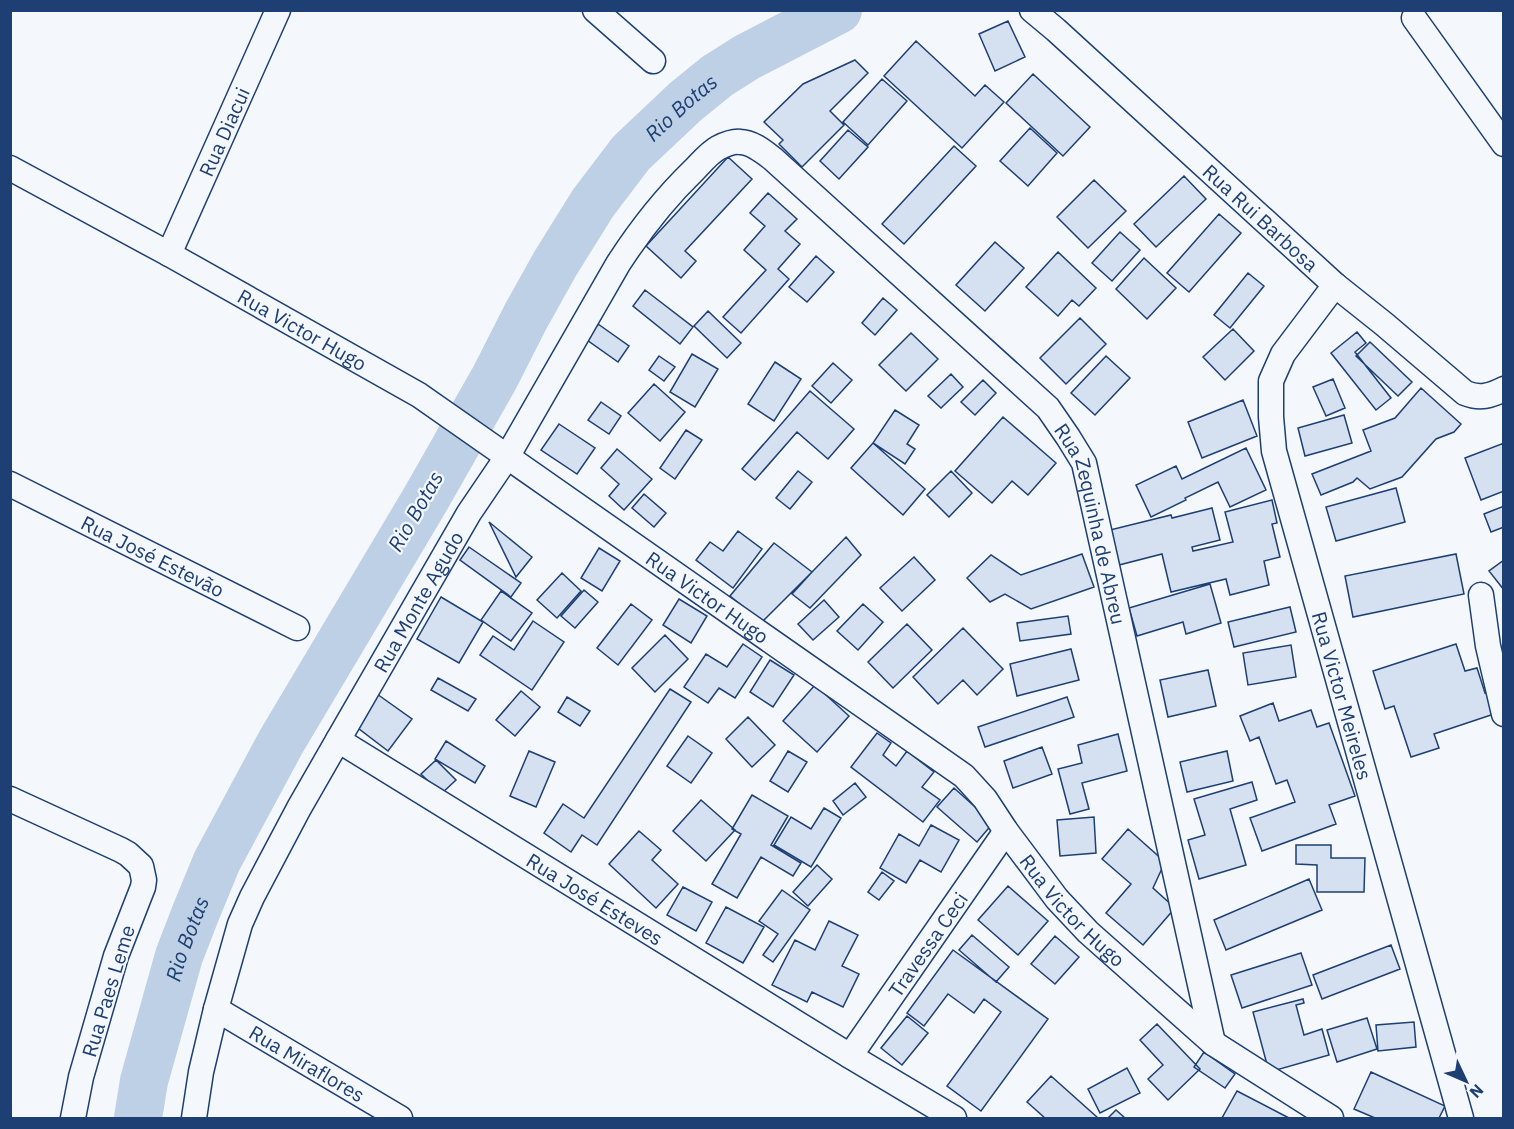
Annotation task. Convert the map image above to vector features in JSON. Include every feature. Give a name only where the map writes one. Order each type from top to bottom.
[{"type":"street","name":"Rua Diacui","points":[[170,254],[278,10]]},
{"type":"street","points":[[595,10],[653,61]]},
{"type":"street","name":"Rua Rui Barbosa","points":[[1032,10],[1335,285],[1465,393],[1487,397],[1503,389]]},
{"type":"street","points":[[1414,18],[1503,144]]},
{"type":"street","name":"Rua Monte Agudo","points":[[194,1119],[201,1072],[240,924],[298,808],[469,513],[499,451],[631,244],[666,199],[699,164],[716,148],[740,141]]},
{"type":"street","name":"Rua Zequinha de Abreu","points":[[740,141],[757,148],[773,159],[1048,408],[1084,463],[1213,1043]]},
{"type":"street","name":"Rua Victor Hugo","points":[[10,168],[170,254],[419,395],[964,776],[984,799],[1057,899],[1088,932],[1213,1043],[1331,1119]]},
{"type":"street","name":"Rua Victor Meireles","points":[[1335,285],[1283,354],[1271,381],[1274,451],[1461,1119]]},
{"type":"street","name":"Rua José Estevão","points":[[10,484],[297,628]]},
{"type":"street","points":[[1481,595],[1488,646],[1503,714]]},
{"type":"street","name":"Rua José Esteves","points":[[338,740],[954,1119]]},
{"type":"street","name":"Rua Paes Leme","points":[[10,799],[128,854],[141,866],[144,880],[116,956],[81,1077],[73,1119]]},
{"type":"street","name":"Travessa Ceci","points":[[850,1056],[1006,831]]},
{"type":"street","name":"Rua Miraflores","points":[[216,1009],[400,1119]]},
{"type":"building","points":[[1008,21],[1025,57],[995,71],[979,34]]},
{"type":"building","points":[[916,41],[975,96],[985,85],[1004,102],[962,148],[884,76]]},
{"type":"building","points":[[855,60],[868,73],[830,111],[844,125],[802,167],[779,144],[783,140],[764,122],[803,84]]},
{"type":"building","points":[[1033,74],[1090,127],[1063,156],[1006,103]]},
{"type":"building","points":[[882,79],[907,101],[868,145],[843,122]]},
{"type":"building","points":[[1030,128],[1057,153],[1028,186],[1000,161]]},
{"type":"building","points":[[848,130],[868,147],[839,179],[820,161]]},
{"type":"building","points":[[954,146],[976,166],[904,244],[882,224]]},
{"type":"building","points":[[728,157],[752,179],[685,251],[696,261],[681,278],[646,246]]},
{"type":"building","points":[[1184,176],[1206,199],[1156,247],[1134,224]]},
{"type":"building","points":[[1094,180],[1126,211],[1088,248],[1057,217]]},
{"type":"building","points":[[768,193],[797,219],[785,231],[800,244],[778,269],[789,279],[741,333],[723,317],[766,270],[744,250],[765,226],[750,213]]},
{"type":"building","points":[[1219,214],[1241,233],[1189,292],[1167,273]]},
{"type":"building","points":[[1120,232],[1140,250],[1112,281],[1092,263]]},
{"type":"building","points":[[995,242],[1024,268],[985,311],[956,285]]},
{"type":"building","points":[[1058,252],[1096,288],[1079,306],[1072,300],[1058,316],[1026,287]]},
{"type":"building","points":[[816,256],[834,272],[807,302],[789,287]]},
{"type":"building","points":[[1144,258],[1176,288],[1147,319],[1116,289]]},
{"type":"building","points":[[1248,273],[1264,286],[1230,328],[1214,315]]},
{"type":"building","points":[[645,290],[693,327],[680,344],[633,306]]},
{"type":"building","points":[[883,298],[897,310],[875,335],[862,323]]},
{"type":"building","points":[[708,311],[741,343],[727,358],[694,326]]},
{"type":"building","points":[[1080,318],[1106,344],[1066,384],[1040,358]]},
{"type":"building","points":[[598,324],[629,346],[618,362],[587,340]]},
{"type":"building","points":[[1233,329],[1254,351],[1225,380],[1203,357]]},
{"type":"building","points":[[1357,332],[1366,343],[1355,352],[1391,398],[1376,410],[1331,353]]},
{"type":"building","points":[[911,333],[938,359],[906,391],[879,365]]},
{"type":"building","points":[[1370,342],[1412,382],[1398,396],[1356,356]]},
{"type":"building","points":[[692,354],[718,369],[695,407],[670,392]]},
{"type":"building","points":[[659,356],[675,367],[664,381],[649,370]]},
{"type":"building","points":[[1106,356],[1130,378],[1095,415],[1071,393]]},
{"type":"building","points":[[775,362],[801,379],[774,421],[748,404]]},
{"type":"building","points":[[833,363],[852,380],[831,403],[812,386]]},
{"type":"building","points":[[951,374],[963,387],[941,408],[928,396]]},
{"type":"building","points":[[1333,379],[1345,408],[1326,416],[1313,387]]},
{"type":"building","points":[[983,380],[996,393],[975,415],[961,402]]},
{"type":"building","points":[[654,384],[685,412],[660,441],[628,413]]},
{"type":"building","points":[[1421,388],[1461,424],[1454,432],[1436,439],[1402,477],[1370,489],[1357,478],[1353,482],[1321,495],[1312,474],[1371,451],[1363,430],[1395,418]]},
{"type":"building","points":[[810,391],[854,429],[828,459],[797,432],[755,480],[742,469]]},
{"type":"building","points":[[1243,400],[1257,436],[1202,458],[1188,422]]},
{"type":"building","points":[[601,402],[621,416],[609,434],[588,420]]},
{"type":"building","points":[[895,410],[919,425],[907,444],[915,449],[905,464],[873,443]]},
{"type":"building","points":[[1344,415],[1352,443],[1305,456],[1298,428]]},
{"type":"building","points":[[1003,417],[1056,463],[1028,495],[1012,481],[992,503],[955,471]]},
{"type":"building","points":[[559,424],[595,448],[577,474],[541,450]]},
{"type":"building","points":[[686,430],[702,440],[675,479],[660,468]]},
{"type":"building","points":[[873,443],[925,489],[903,515],[851,468]]},
{"type":"building","points":[[1504,443],[1504,491],[1481,500],[1465,458]]},
{"type":"building","points":[[1246,448],[1266,490],[1230,507],[1218,482],[1151,517],[1136,485],[1176,466],[1182,479]]},
{"type":"building","points":[[617,449],[652,479],[624,510],[609,496],[619,484],[601,468]]},
{"type":"building","points":[[798,471],[812,482],[790,509],[776,498]]},
{"type":"building","points":[[951,471],[972,493],[949,517],[927,495]]},
{"type":"building","points":[[1396,488],[1405,522],[1336,541],[1326,507]]},
{"type":"building","points":[[644,494],[666,513],[654,527],[632,508]]},
{"type":"building","points":[[1272,500],[1277,523],[1272,524],[1280,557],[1264,561],[1269,585],[1230,595],[1226,579],[1171,592],[1162,554],[1119,565],[1110,530],[1171,515],[1172,518],[1212,508],[1220,540],[1192,547],[1193,551],[1233,542],[1225,512]]},
{"type":"building","points":[[1504,506],[1504,527],[1491,532],[1484,514]]},
{"type":"building","points":[[489,522],[532,557],[516,577]]},
{"type":"building","points":[[738,531],[762,549],[733,588],[696,560],[710,542],[723,551]]},
{"type":"building","points":[[846,537],[861,555],[810,608],[792,594]]},
{"type":"building","points":[[774,543],[812,572],[762,622],[730,596]]},
{"type":"building","points":[[469,547],[521,583],[511,597],[460,560]]},
{"type":"building","points":[[599,548],[620,561],[602,591],[581,578]]},
{"type":"building","points":[[1082,554],[1094,587],[1031,609],[1005,594],[990,602],[967,578],[991,555],[1021,575]]},
{"type":"building","points":[[1456,554],[1464,594],[1353,617],[1345,576]]},
{"type":"building","points":[[914,557],[935,580],[902,611],[880,588]]},
{"type":"building","points":[[1504,560],[1504,590],[1489,571]]},
{"type":"building","points":[[562,573],[581,591],[557,618],[537,600]]},
{"type":"building","points":[[1210,584],[1221,623],[1186,634],[1183,622],[1137,636],[1129,608]]},
{"type":"building","points":[[584,590],[598,602],[575,628],[561,616]]},
{"type":"building","points":[[501,591],[532,613],[511,641],[481,620]]},
{"type":"building","points":[[441,597],[483,622],[459,663],[417,639]]},
{"type":"building","points":[[679,599],[707,616],[691,643],[663,625]]},
{"type":"building","points":[[824,600],[839,617],[813,640],[798,624]]},
{"type":"building","points":[[631,604],[652,620],[618,665],[597,648]]},
{"type":"building","points":[[863,604],[883,622],[858,650],[837,631]]},
{"type":"building","points":[[1290,607],[1296,632],[1234,647],[1228,622]]},
{"type":"building","points":[[1068,616],[1071,634],[1020,641],[1017,623]]},
{"type":"building","points":[[533,621],[564,642],[532,690],[480,655],[493,636],[514,650]]},
{"type":"building","points":[[907,624],[932,650],[893,688],[868,662]]},
{"type":"building","points":[[963,628],[1003,669],[977,695],[963,680],[938,704],[913,677]]},
{"type":"building","points":[[665,635],[688,659],[655,692],[632,668]]},
{"type":"building","points":[[743,644],[762,657],[735,698],[719,688],[708,703],[684,687],[706,654],[727,667]]},
{"type":"building","points":[[1456,644],[1465,671],[1477,668],[1494,714],[1434,734],[1439,748],[1411,757],[1394,706],[1385,709],[1373,671]]},
{"type":"building","points":[[1291,645],[1296,677],[1248,685],[1243,653]]},
{"type":"building","points":[[1071,649],[1079,680],[1017,696],[1010,664]]},
{"type":"building","points":[[770,660],[794,675],[773,707],[750,692]]},
{"type":"building","points":[[1208,670],[1216,706],[1168,717],[1160,680]]},
{"type":"building","points":[[438,678],[476,699],[468,711],[431,690]]},
{"type":"building","points":[[815,685],[849,716],[817,752],[783,721]]},
{"type":"building","points":[[670,689],[691,702],[597,845],[582,835],[571,852],[544,833],[563,804],[584,818]]},
{"type":"building","points":[[521,691],[540,707],[515,736],[496,720]]},
{"type":"building","points":[[377,694],[412,719],[388,751],[354,725]]},
{"type":"building","points":[[567,697],[590,711],[580,726],[558,712]]},
{"type":"building","points":[[1067,697],[1074,717],[985,747],[978,727]]},
{"type":"building","points":[[1273,703],[1279,721],[1311,710],[1317,727],[1329,723],[1355,796],[1329,805],[1336,824],[1262,851],[1250,818],[1295,802],[1287,780],[1276,784],[1259,737],[1250,741],[1240,716]]},
{"type":"building","points":[[748,717],[775,745],[752,767],[726,739]]},
{"type":"building","points":[[877,733],[891,743],[883,755],[896,766],[907,751],[934,772],[922,787],[940,800],[923,822],[851,767]]},
{"type":"building","points":[[1118,734],[1127,771],[1082,783],[1089,809],[1070,814],[1058,769],[1082,763],[1078,745]]},
{"type":"building","points":[[688,736],[712,753],[691,783],[667,766]]},
{"type":"building","points":[[446,741],[485,766],[475,783],[435,759]]},
{"type":"building","points":[[1042,747],[1052,774],[1013,788],[1004,761]]},
{"type":"building","points":[[529,751],[555,762],[536,807],[510,796]]},
{"type":"building","points":[[788,751],[807,762],[788,792],[770,781]]},
{"type":"building","points":[[1227,751],[1233,781],[1187,792],[1180,762]]},
{"type":"building","points":[[436,760],[456,780],[441,794],[421,774]]},
{"type":"building","points":[[1252,782],[1257,800],[1230,809],[1246,865],[1199,879],[1188,840],[1205,835],[1194,799]]},
{"type":"building","points":[[855,783],[866,797],[843,815],[833,801]]},
{"type":"building","points":[[954,788],[993,823],[977,842],[937,807]]},
{"type":"building","points":[[752,795],[788,816],[771,845],[801,863],[793,876],[761,857],[737,898],[712,884],[741,834],[732,829]]},
{"type":"building","points":[[701,800],[735,830],[706,861],[673,831]]},
{"type":"building","points":[[824,808],[841,818],[811,867],[774,845],[791,817],[811,829]]},
{"type":"building","points":[[1094,817],[1096,853],[1060,856],[1057,820]]},
{"type":"building","points":[[931,825],[959,840],[941,872],[920,860],[906,883],[880,868],[899,834],[919,846]]},
{"type":"building","points":[[1128,829],[1165,862],[1153,888],[1175,908],[1143,945],[1106,913],[1131,884],[1102,859]]},
{"type":"building","points":[[639,831],[661,850],[652,860],[678,884],[656,908],[609,864]]},
{"type":"building","points":[[1296,845],[1331,845],[1331,858],[1365,858],[1364,892],[1317,892],[1317,865],[1296,864]]},
{"type":"building","points":[[817,865],[832,879],[808,906],[793,892]]},
{"type":"building","points":[[882,872],[894,881],[879,900],[868,892]]},
{"type":"building","points":[[1309,879],[1322,910],[1226,950],[1214,920]]},
{"type":"building","points":[[1008,886],[1048,921],[1018,955],[978,920]]},
{"type":"building","points":[[683,887],[712,902],[696,931],[667,915]]},
{"type":"building","points":[[782,890],[810,910],[773,962],[763,955],[778,934],[759,921]]},
{"type":"building","points":[[726,907],[764,927],[743,963],[706,943]]},
{"type":"building","points":[[829,921],[858,935],[842,966],[859,974],[843,1007],[812,992],[807,1002],[772,985],[795,940],[815,950]]},
{"type":"building","points":[[972,935],[1009,967],[996,982],[959,950]]},
{"type":"building","points":[[1055,936],[1079,957],[1055,984],[1031,964]]},
{"type":"building","points":[[1391,945],[1400,969],[1322,999],[1313,975]]},
{"type":"building","points":[[953,950],[1048,1019],[981,1111],[947,1086],[1001,1012],[984,999],[974,1013],[948,994],[924,1026],[907,1013]]},
{"type":"building","points":[[1301,953],[1312,985],[1242,1008],[1231,975]]},
{"type":"building","points":[[1303,999],[1304,1003],[1296,1005],[1304,1035],[1322,1029],[1329,1055],[1269,1072],[1253,1012]]},
{"type":"building","points":[[907,1016],[928,1033],[902,1065],[881,1048]]},
{"type":"building","points":[[1367,1018],[1377,1049],[1337,1062],[1327,1030]]},
{"type":"building","points":[[1414,1022],[1416,1047],[1378,1051],[1376,1025]]},
{"type":"building","points":[[1157,1024],[1200,1069],[1168,1100],[1148,1079],[1163,1065],[1140,1040]]},
{"type":"building","points":[[1204,1052],[1235,1074],[1225,1088],[1194,1067]]},
{"type":"building","points":[[1127,1068],[1140,1093],[1100,1113],[1088,1089]]},
{"type":"building","points":[[1371,1072],[1445,1106],[1439,1118],[1375,1118],[1354,1109]]},
{"type":"building","points":[[1051,1076],[1098,1118],[1045,1118],[1027,1102]]},
{"type":"building","points":[[1237,1091],[1289,1118],[1222,1118]]},
{"type":"building","points":[[1116,1110],[1125,1118],[1108,1118]]},
{"type":"waterway","name":"Rio Botas","points":[[138,1118],[144,1081],[179,956],[217,861],[281,742],[425,500],[495,377],[555,264],[593,203],[631,153],[685,102],[717,76],[747,57],[838,10]]}]
